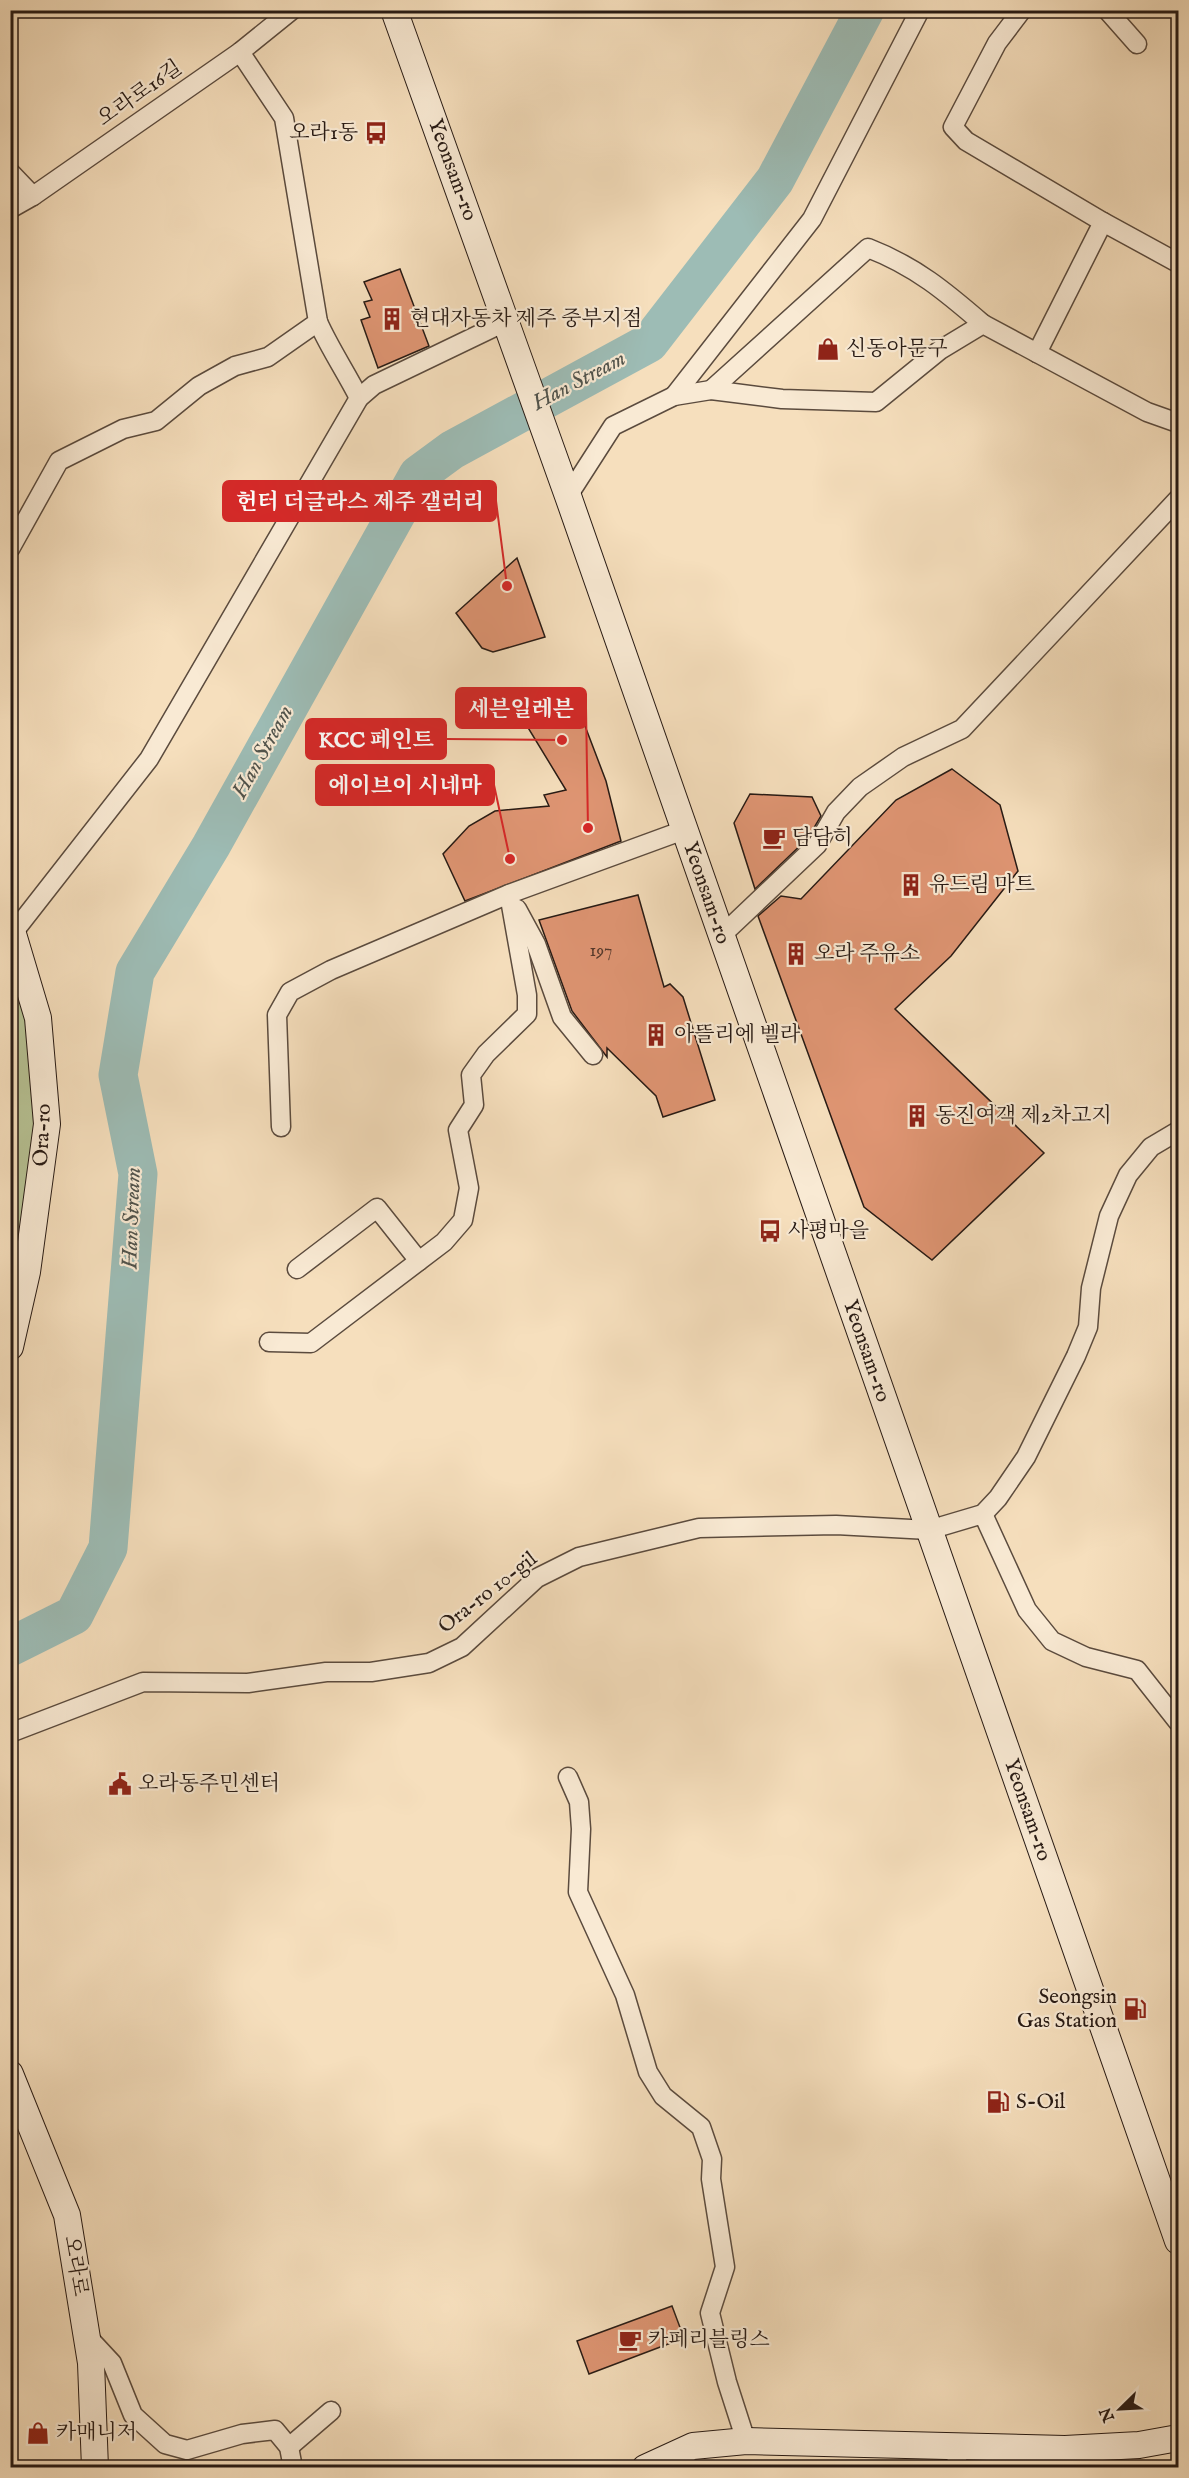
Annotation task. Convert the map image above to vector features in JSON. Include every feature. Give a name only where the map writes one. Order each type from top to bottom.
[{"type":"main road","name":"Yeonsam-ro","points":[[394,10],[556,461],[1179,2241]]},
{"type":"main road","name":"Ora-ro","points":[[10,1347],[27,1272],[48,1124],[38,1018],[12,928]]},
{"type":"main road","name":"오라로","points":[[10,2074],[67,2215],[91,2363],[95,2468]]},
{"type":"main road","points":[[645,2468],[693,2446],[746,2441],[956,2456],[1139,2445],[1179,2438]]},
{"type":"street","name":"오라로16길","points":[[10,209],[33,196],[240,52],[292,10]]},
{"type":"street","points":[[674,396],[812,219],[920,10]]},
{"type":"street","points":[[1022,10],[997,44],[952,127],[966,141],[1103,222],[1179,263]]},
{"type":"street","points":[[1107,10],[1137,44]]},
{"type":"street","points":[[240,52],[284,118],[318,322],[330,350],[347,374],[359,398]]},
{"type":"street","points":[[10,172],[33,196]]},
{"type":"street","points":[[1037,353],[1103,222]]},
{"type":"street","points":[[711,390],[868,248],[901,261],[938,285],[983,324],[1147,412],[1179,423]]},
{"type":"street","points":[[10,549],[59,461],[123,429],[156,421],[200,386],[235,366],[268,357],[318,322]]},
{"type":"street","points":[[568,496],[613,426],[674,396],[711,390],[782,399],[876,402],[940,350],[983,324]]},
{"type":"street","points":[[12,928],[149,759],[359,398],[374,385],[508,326]]},
{"type":"street","points":[[721,936],[817,845],[836,812],[860,786],[903,757],[962,729],[1179,499]]},
{"type":"street","points":[[281,1127],[277,1015],[290,992],[331,970],[509,894],[684,830]]},
{"type":"street","points":[[509,894],[536,944],[562,1017],[593,1055]]},
{"type":"street","points":[[269,1342],[311,1343],[444,1242],[463,1220],[469,1188],[458,1130],[474,1105],[471,1075],[486,1054],[527,1014],[527,995],[509,894]]},
{"type":"street","points":[[1179,1131],[1152,1147],[1128,1175],[1110,1216],[1091,1288],[1088,1327],[1076,1356],[1026,1457],[998,1498],[983,1514],[1027,1610],[1052,1641],[1086,1657],[1137,1670],[1179,1722]]},
{"type":"street","points":[[297,1269],[377,1208],[419,1261]]},
{"type":"street","name":"Ora-ro 10-gil","points":[[10,1733],[143,1682],[248,1683],[326,1672],[371,1672],[429,1663],[462,1647],[537,1578],[568,1562],[579,1557],[699,1528],[836,1525],[929,1530],[983,1514]]},
{"type":"street","points":[[568,1777],[579,1802],[581,1829],[578,1892],[625,1995],[648,2072],[663,2096],[701,2127],[712,2159],[711,2179],[725,2267],[710,2313],[727,2382],[746,2441]]},
{"type":"street","points":[[86,2335],[112,2363],[133,2415],[165,2444],[187,2450],[242,2434],[275,2430],[289,2447],[292,2468]]},
{"type":"street","points":[[289,2447],[332,2411]]},
{"type":"green space","points":[[11,923],[47,1124],[11,1347]]},
{"type":"building","name":"현대자동차 제주 중부지점","points":[[400,269],[429,346],[378,368],[361,320],[370,317],[364,302],[372,300],[364,282]]},
{"type":"building","points":[[517,558],[545,637],[493,652],[482,648],[456,613]]},
{"type":"building","points":[[574,697],[606,781],[621,841],[465,901],[443,854],[469,826],[495,811],[549,806],[544,795],[566,790],[527,726],[537,712]]},
{"type":"building","points":[[952,769],[1000,805],[1018,871],[951,956],[895,1009],[1044,1153],[932,1260],[864,1207],[758,916],[781,896],[801,899],[896,800]]},
{"type":"building","name":"담담히","points":[[750,794],[812,797],[821,816],[808,838],[755,889],[734,823]]},
{"type":"building","points":[[638,895],[664,987],[670,984],[683,997],[715,1100],[663,1117],[656,1096],[607,1048],[607,1057],[572,1011],[539,920]]},
{"type":"building","name":"카페리블링스","points":[[672,2306],[684,2338],[589,2374],[577,2341]]},
{"type":"waterway","name":"Han Stream","points":[[10,1647],[74,1615],[108,1548],[138,1174],[118,1075],[135,972],[211,846],[418,475],[452,450],[649,343],[775,180],[865,10]]},
{"type":"place","name":"오라1동","points":[[376,133]]},
{"type":"place","name":"현대자동차 제주 중부지점","points":[[392,319]]},
{"type":"place","name":"신동아문구","points":[[828,349]]},
{"type":"place","name":"헌터 더글라스 제주 갤러리","points":[[507,586]]},
{"type":"place","name":"KCC 페인트","points":[[562,740]]},
{"type":"place","name":"세븐일레븐","points":[[588,828]]},
{"type":"place","name":"담담히","points":[[774,838]]},
{"type":"place","name":"에이브이 시네마","points":[[510,859]]},
{"type":"place","name":"유드림 마트","points":[[911,885]]},
{"type":"place","name":"오라 주유소","points":[[796,954]]},
{"type":"place","name":"아뜰리에 벨라","points":[[656,1035]]},
{"type":"place","name":"동진여객 제2차고지","points":[[917,1116]]},
{"type":"place","name":"사평마을","points":[[770,1231]]},
{"type":"place","name":"오라동주민센터","points":[[120,1784]]},
{"type":"place","name":"Seongsin Gas Station","points":[[1135,2009]]},
{"type":"place","name":"S-Oil","points":[[998,2102]]},
{"type":"place","name":"카페리블링스","points":[[630,2340]]},
{"type":"place","name":"카매니저","points":[[38,2433]]}]
